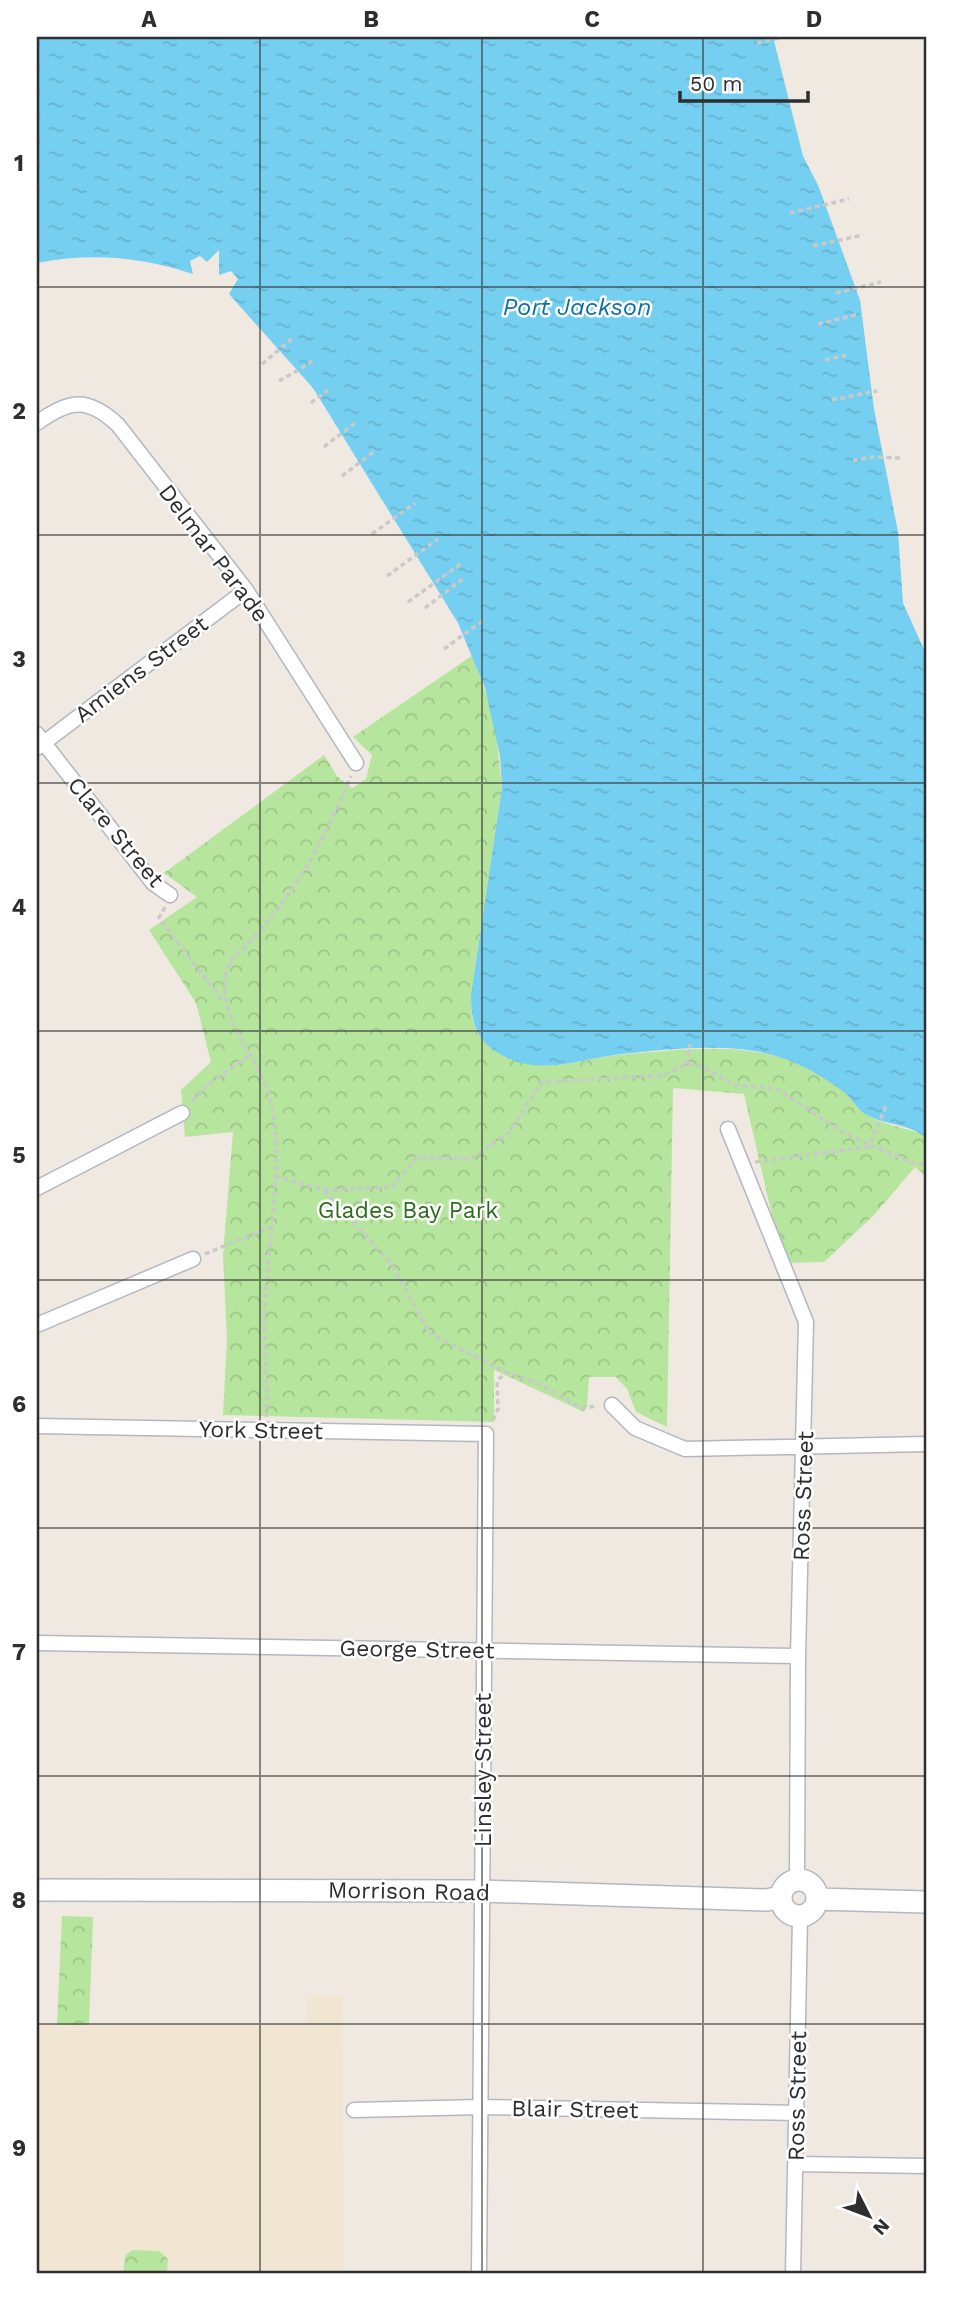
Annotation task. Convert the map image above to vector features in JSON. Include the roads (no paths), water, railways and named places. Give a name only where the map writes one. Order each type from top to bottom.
[{"type":"street","name":"Delmar Parade","points":[[37,423],[52,412],[72,404],[87,404],[101,410],[118,425],[246,590],[356,763]]},
{"type":"street","name":"Amiens Street","points":[[39,742],[246,590]]},
{"type":"street","name":"Clare Street","points":[[39,742],[153,883],[170,895]]},
{"type":"street","points":[[37,1188],[182,1112]]},
{"type":"street","name":"Ross Street","points":[[728,1129],[806,1322],[798,1656],[797,1880]]},
{"type":"street","points":[[37,1325],[193,1259]]},
{"type":"street","points":[[612,1405],[635,1428],[685,1449],[926,1444]]},
{"type":"street","name":"York Street","points":[[37,1426],[486,1434]]},
{"type":"street","name":"Linsley Street","points":[[479,2274],[486,1434]]},
{"type":"street","name":"George Street","points":[[37,1643],[798,1656]]},
{"type":"street","points":[[797,1880],[813,1886],[817,1899],[810,1913],[800,1917],[788,1912],[780,1897],[786,1885],[797,1880]]},
{"type":"street","name":"Morrison Road","points":[[37,1889],[482,1891],[767,1900],[780,1897]]},
{"type":"street","points":[[817,1899],[926,1902]]},
{"type":"street","name":"Ross Street","points":[[793,2274],[800,1917]]},
{"type":"street","name":"Blair Street","points":[[354,2110],[480,2107],[797,2113]]},
{"type":"street","points":[[796,2164],[926,2166]]},
{"type":"water","name":"Port Jackson","points":[[37,37],[773,37],[803,156],[818,185],[860,300],[874,409],[898,532],[903,603],[926,654],[926,1138],[913,1130],[867,1115],[845,1093],[824,1078],[791,1061],[767,1053],[738,1049],[688,1048],[622,1054],[544,1066],[513,1060],[484,1042],[473,1021],[471,995],[502,787],[500,756],[485,688],[458,623],[313,388],[229,294],[238,279],[231,271],[219,275],[219,250],[207,262],[200,256],[190,261],[193,274],[116,258],[76,258],[37,263]]},
{"type":"park label","name":"Glades Bay Park","points":[[408,1210]]}]
